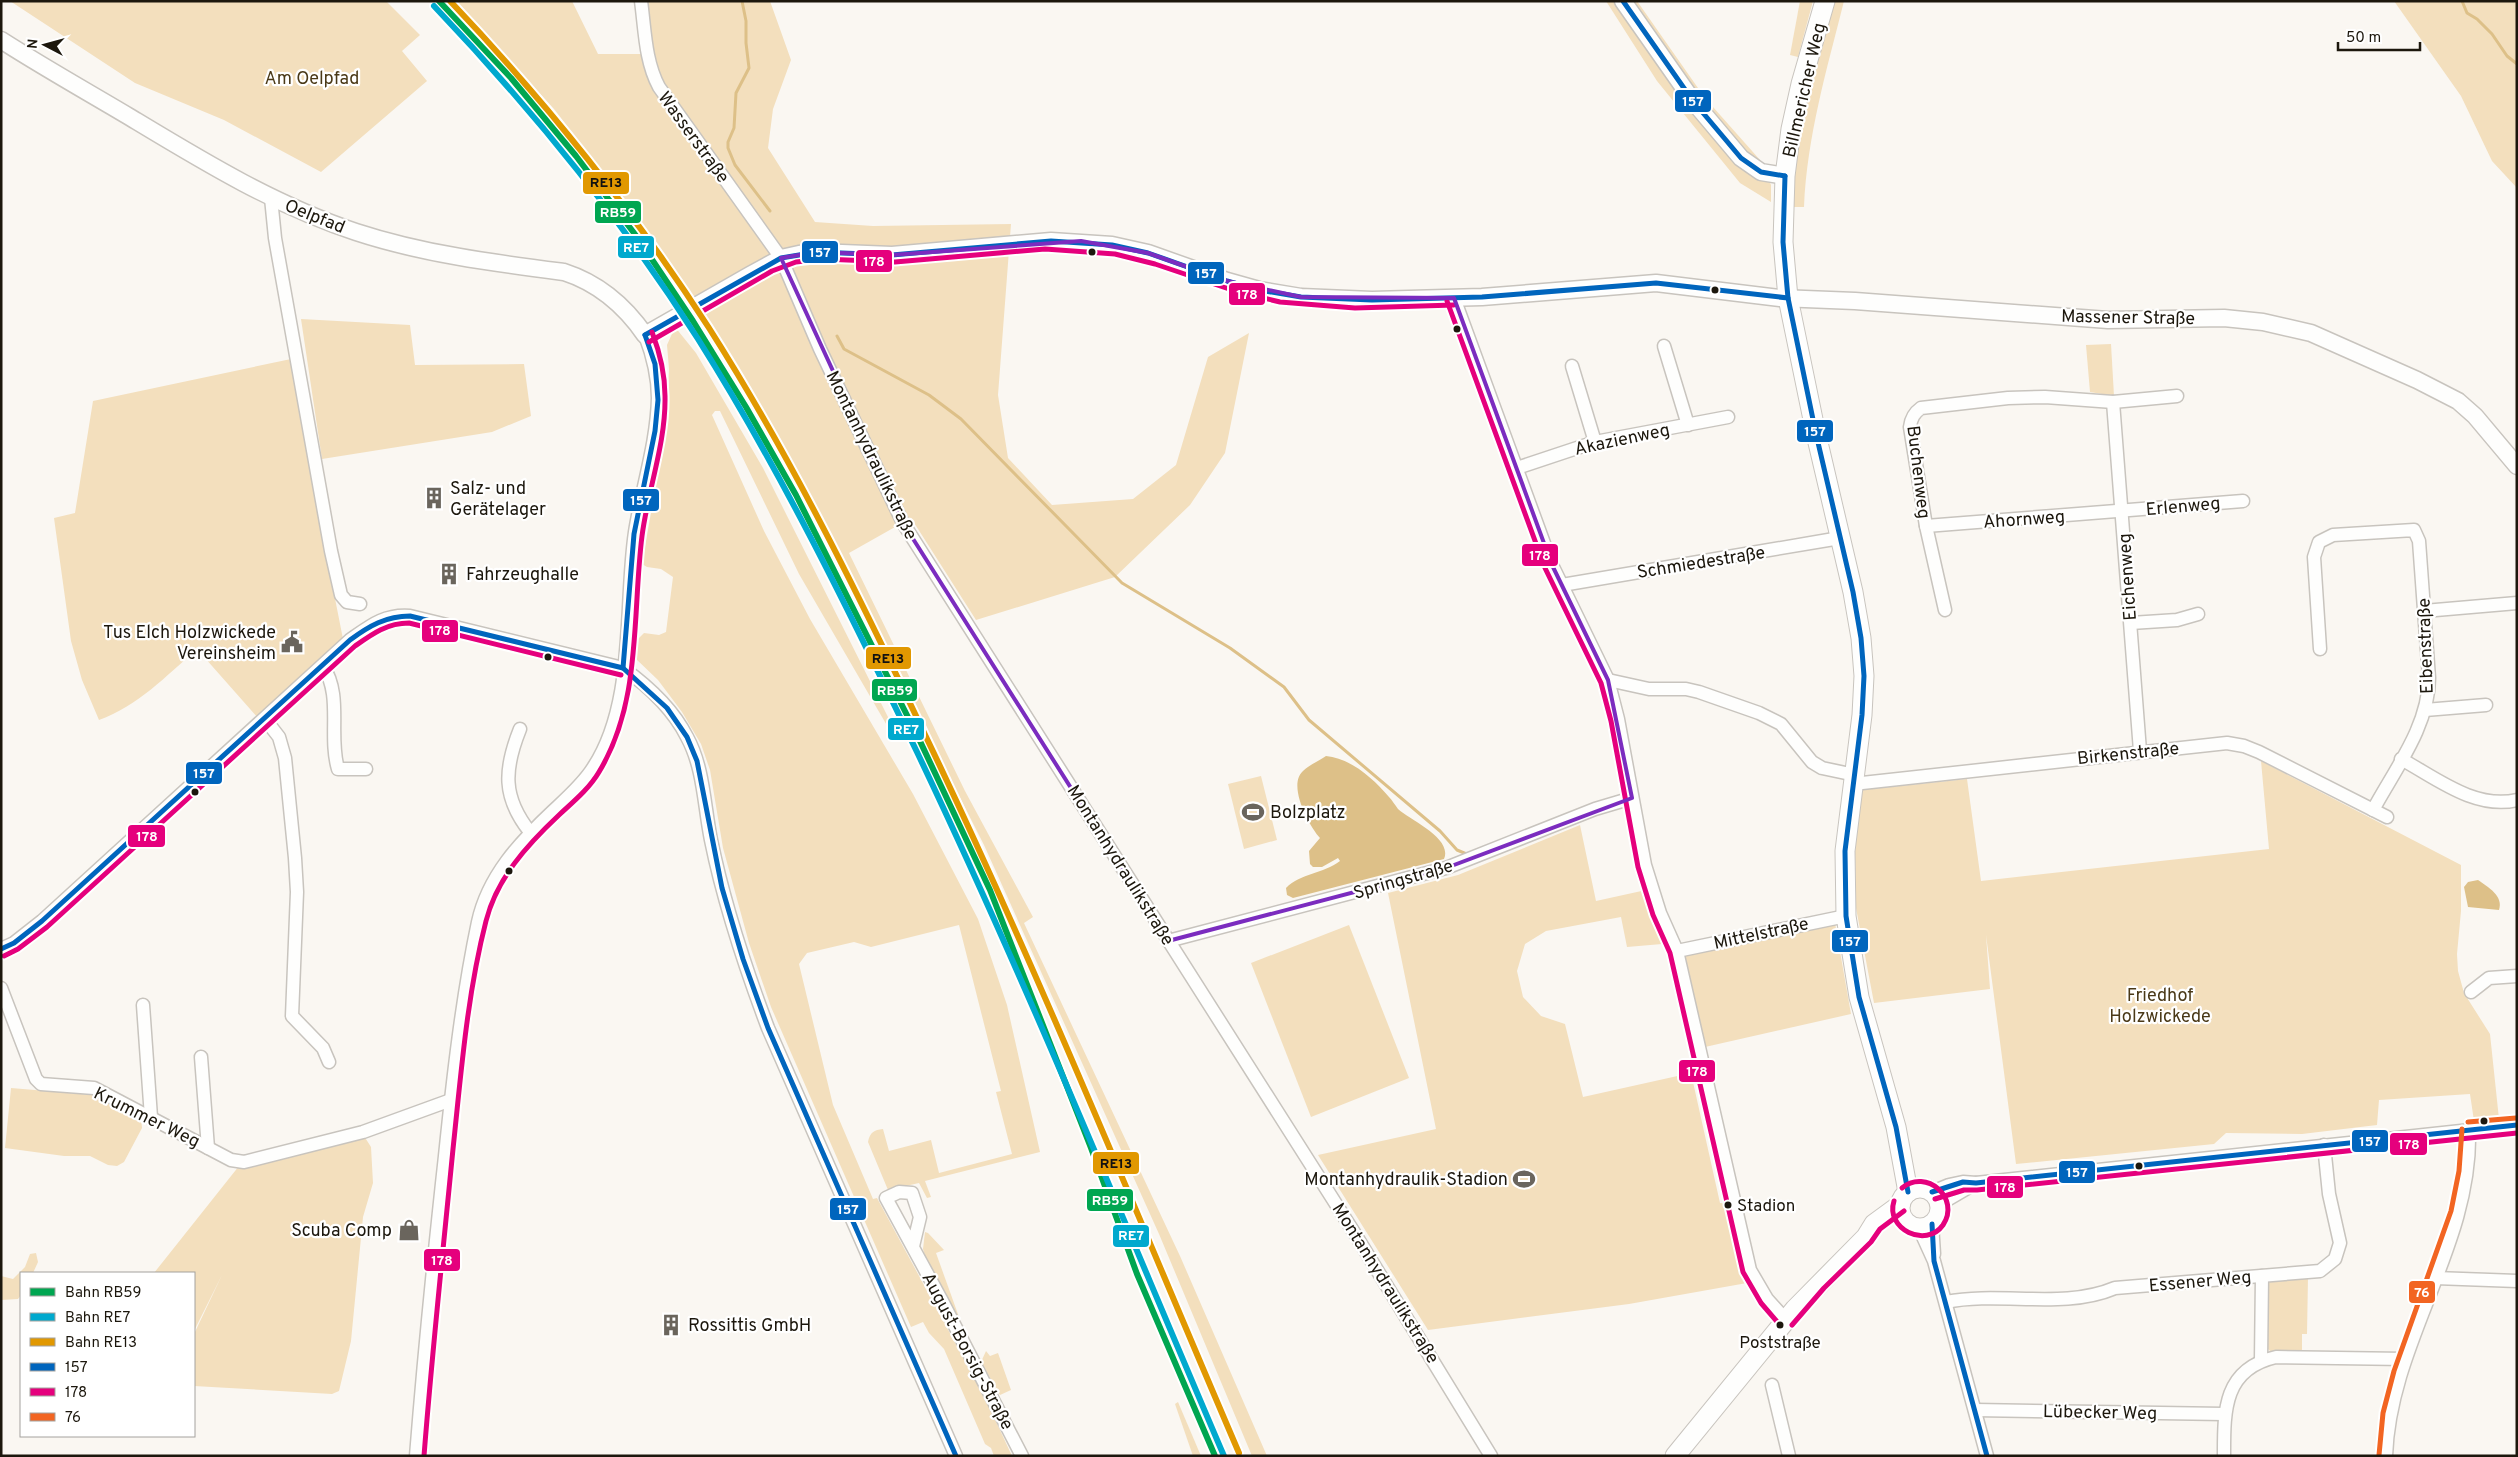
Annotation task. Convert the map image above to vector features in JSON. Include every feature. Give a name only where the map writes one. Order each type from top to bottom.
[{"type":"main road","name":"Billmericher Weg","points":[[1825,1],[1801,84],[1791,129],[1785,176],[1783,242],[1788,298],[1840,538],[1854,592],[1861,638],[1864,676],[1862,715],[1845,851],[1846,916],[1859,997],[1920,1207]]},
{"type":"main road","points":[[1676,1456],[1786,1320],[1819,1283],[1866,1237],[1874,1224],[1920,1207]]},
{"type":"street","name":"Wasserstraße","points":[[641,1],[652,75],[781,258]]},
{"type":"street","points":[[1624,1],[1693,101],[1741,158],[1761,172],[1785,176]]},
{"type":"street","name":"Oelpfad","points":[[1,40],[219,170],[271,198],[312,216],[383,240],[417,248],[564,272],[578,276],[622,306],[645,335]]},
{"type":"street","points":[[271,198],[275,238],[331,552],[341,595],[347,602],[360,604]]},
{"type":"street","name":"Massener Straße","points":[[645,335],[781,258],[817,252],[892,255],[1042,241],[1080,241],[1148,253],[1243,286],[1301,298],[1356,300],[1454,298],[1516,295],[1656,283],[1788,298],[2108,320],[2224,318],[2264,322],[2311,333],[2399,372],[2458,401],[2475,416],[2517,466]]},
{"type":"street","name":"Montanhydraulikstraße","points":[[781,258],[820,349],[902,524],[1420,1337],[1491,1456]]},
{"type":"street","points":[[1454,298],[1552,565],[1608,680],[1618,718],[1632,798],[1652,890],[1677,951],[1750,1270],[1767,1299],[1786,1320]]},
{"type":"street","points":[[416,1456],[426,1338],[451,1100],[479,919],[499,872],[530,832],[571,794],[593,769],[611,729],[618,707],[634,534],[655,431],[658,400],[655,364],[645,335]]},
{"type":"street","points":[[1664,346],[1688,425]]},
{"type":"street","points":[[1572,366],[1595,442]]},
{"type":"street","points":[[2113,402],[2177,396]]},
{"type":"street","name":"Buchenweg","points":[[1945,610],[1926,526],[1910,427],[1911,419],[1916,411],[1921,408],[1956,403],[2008,398],[2045,397],[2113,402]]},
{"type":"street","name":"Eichenweg","points":[[2113,402],[2123,511],[2140,752]]},
{"type":"street","name":"Akazienweg","points":[[1517,468],[1595,442],[1728,417]]},
{"type":"street","name":"Erlenweg","points":[[2123,511],[2243,501]]},
{"type":"street","name":"Ahornweg","points":[[1926,526],[2123,511]]},
{"type":"street","name":"Eibenstraße","points":[[2320,649],[2314,556],[2320,542],[2333,535],[2414,530],[2419,541],[2429,678],[2425,710],[2373,810]]},
{"type":"street","name":"Schmiedestraße","points":[[1562,585],[1840,538]]},
{"type":"street","points":[[2424,610],[2517,603]]},
{"type":"street","points":[[2131,624],[2177,620],[2198,614]]},
{"type":"street","points":[[1,949],[14,943],[42,921],[350,640],[378,620],[398,615],[467,628],[623,668],[640,680],[669,710],[688,737],[700,773],[711,840],[746,970],[768,1028],[956,1456]]},
{"type":"street","points":[[323,666],[330,677],[333,693],[338,768],[366,769]]},
{"type":"street","points":[[1608,680],[1649,689],[1686,689],[1700,692],[1759,714],[1781,724],[1804,754],[1817,765],[1854,779]]},
{"type":"street","points":[[2425,710],[2486,704]]},
{"type":"street","points":[[265,719],[279,737],[285,758],[295,858],[297,892],[292,1016],[323,1048],[330,1062]]},
{"type":"street","points":[[520,729],[512,750],[508,778],[510,799],[518,817],[530,832]]},
{"type":"street","name":"Birkenstraße","points":[[1854,779],[2218,744],[2244,746],[2386,817]]},
{"type":"street","points":[[2401,759],[2481,800],[2499,803],[2517,800]]},
{"type":"street","name":"Springstraße","points":[[1168,941],[1446,868],[1596,809],[1632,798]]},
{"type":"street","name":"Mittelstraße","points":[[1677,951],[1846,916]]},
{"type":"street","points":[[2471,992],[2489,978],[2517,976]]},
{"type":"street","name":"Krummer Weg","points":[[1,988],[36,1079],[41,1084],[94,1088],[231,1160],[244,1162],[363,1132],[451,1100]]},
{"type":"street","points":[[143,1005],[151,1117]]},
{"type":"street","name":"Krummer Weg","points":[[201,1057],[208,1148]]},
{"type":"street","points":[[1987,1456],[1920,1207],[1976,1183],[2469,1129],[2517,1126]]},
{"type":"street","points":[[2386,1456],[2390,1418],[2405,1359],[2463,1199],[2470,1149],[2469,1129]]},
{"type":"street","name":"Essener Weg","points":[[1946,1302],[1970,1297],[2096,1296],[2115,1288],[2320,1271],[2332,1263],[2338,1254],[2340,1235],[2329,1194],[2324,1145]]},
{"type":"street","name":"August-Borsig-Straße","points":[[912,1246],[1022,1456]]},
{"type":"street","points":[[2261,1360],[2262,1276]]},
{"type":"street","points":[[2435,1278],[2517,1281]]},
{"type":"street","points":[[2224,1456],[2224,1414],[2233,1386],[2247,1369],[2261,1360],[2276,1357],[2405,1359]]},
{"type":"street","points":[[1772,1385],[1790,1456]]},
{"type":"street","name":"Lübecker Weg","points":[[1975,1410],[2224,1414]]},
{"type":"highlighted area","points":[[1081,241],[1148,253],[1227,281],[1301,297],[1454,298],[1552,565],[1608,680],[1632,798],[1446,868],[1168,941],[903,523],[781,258],[817,252],[892,255]]},
{"type":"green space","name":"Am Oelpfad","points":[[10,1],[386,1],[420,35],[402,51],[427,81],[321,172],[224,120],[135,83]]},
{"type":"green space","points":[[455,1],[572,1],[598,54],[653,54],[648,1],[770,1],[791,60],[773,109],[768,148],[815,222],[873,226],[1011,224],[998,395],[1008,458],[1052,505],[1133,499],[1176,465],[1208,357],[1249,333],[1225,453],[1190,505],[1115,577],[976,620],[911,518],[849,553],[965,791],[1033,917],[1024,923],[1180,1256],[1267,1456],[1252,1456],[1159,1234],[984,845],[839,559],[772,435],[700,313],[621,196],[554,109]]},
{"type":"green space","points":[[1606,1],[1637,1],[1705,98],[1760,160],[1771,185],[1771,202],[1740,183],[1657,81]]},
{"type":"green space","points":[[1800,1],[1813,1],[1798,57],[1790,55]]},
{"type":"green space","points":[[1829,1],[1844,1],[1813,129],[1804,207],[1792,207],[1800,128]]},
{"type":"green space","points":[[2394,1],[2517,1],[2517,188],[2492,161],[2461,96]]},
{"type":"green space","points":[[301,319],[410,325],[415,365],[524,364],[531,416],[492,432],[322,459]]},
{"type":"green space","points":[[675,327],[696,353],[763,468],[893,727],[893,731],[889,729],[799,574],[720,411],[715,411],[712,415],[764,531],[810,619],[913,794],[978,919],[1007,1005],[1040,1152],[925,1181],[931,1197],[927,1198],[919,1183],[888,1190],[868,1142],[873,1132],[883,1129],[889,1151],[931,1140],[939,1173],[1012,1154],[996,1092],[1001,1091],[959,925],[871,947],[854,942],[807,953],[799,964],[833,1105],[873,1199],[877,1198],[986,1400],[1012,1456],[994,1456],[991,1448],[985,1444],[944,1349],[929,1333],[923,1322],[911,1327],[771,1007],[749,943],[723,848],[710,770],[701,744],[682,712],[658,680],[635,658],[636,641],[644,633],[659,635],[666,632],[673,577],[661,569],[647,567],[642,564],[667,421],[669,369],[667,345]]},
{"type":"green space","points":[[2111,344],[2114,396],[2090,392],[2086,345]]},
{"type":"green space","points":[[291,359],[311,477],[343,639],[257,717],[197,649],[139,699],[99,720],[82,680],[71,641],[54,518],[75,513],[93,401]]},
{"type":"green space","name":"Friedhof Holzwickede","points":[[2261,761],[2461,865],[2458,971],[2464,993],[2490,1034],[2499,1119],[2474,1121],[2470,1094],[2379,1100],[2377,1125],[2302,1134],[2226,1133],[2214,1144],[2016,1164],[1986,935],[1990,989],[1874,1003],[1856,908],[1855,852],[1861,790],[1967,779],[1981,881],[2269,849]]},
{"type":"green space","name":"Bolzplatz","points":[[1261,776],[1277,840],[1244,849],[1228,784]]},
{"type":"green space","name":"Montanhydraulik-Stadion","points":[[1580,825],[1596,901],[1646,890],[1662,944],[1627,947],[1621,917],[1546,931],[1525,944],[1517,971],[1523,997],[1541,1016],[1565,1024],[1583,1097],[1691,1073],[1720,1203],[1729,1204],[1747,1283],[1629,1304],[1428,1330],[1318,1155],[1436,1129],[1388,893],[1458,875]]},
{"type":"green space","points":[[1835,923],[1851,1014],[1705,1047],[1685,954]]},
{"type":"green space","points":[[1349,925],[1409,1078],[1311,1117],[1251,963]]},
{"type":"green space","points":[[11,1088],[94,1095],[141,1118],[142,1128],[124,1162],[117,1166],[108,1165],[90,1156],[64,1156],[5,1148]]},
{"type":"green space","points":[[364,1136],[371,1147],[373,1183],[363,1217],[351,1341],[339,1391],[332,1394],[195,1386],[195,1332],[222,1275],[195,1329],[195,1272],[155,1272],[239,1166]]},
{"type":"green space","points":[[925,1232],[944,1250],[936,1253],[959,1317],[957,1318],[926,1259],[923,1249]]},
{"type":"green space","points":[[36,1253],[38,1262],[33,1272],[20,1272],[25,1267],[30,1254]]},
{"type":"green space","points":[[20,1272],[20,1296],[18,1299],[1,1300],[1,1276],[13,1279]]},
{"type":"green space","points":[[2308,1277],[2307,1334],[2302,1334],[2302,1351],[2270,1351],[2266,1347],[2267,1285],[2271,1281]]},
{"type":"green space","points":[[986,1351],[990,1356],[998,1353],[1011,1390],[1000,1395],[981,1362]]},
{"type":"green space","points":[[1178,1402],[1201,1456],[1193,1456],[1175,1404]]},
{"type":"shaded area","points":[[1326,756],[1344,761],[1368,776],[1383,790],[1398,809],[1437,837],[1445,851],[1444,859],[1293,898],[1287,895],[1286,888],[1298,879],[1326,869],[1340,861],[1338,858],[1322,867],[1313,867],[1310,864],[1309,851],[1320,838],[1310,824],[1298,795],[1297,786],[1303,771]]},
{"type":"shaded area","points":[[2478,880],[2497,896],[2500,905],[2499,910],[2468,907],[2464,887],[2468,882]]},
{"type":"waterway","points":[[742,1],[746,21],[749,68],[736,93],[734,128],[728,142],[728,148],[735,165],[770,211]]},
{"type":"waterway","points":[[2462,1],[2467,13],[2477,19],[2492,34],[2507,56],[2517,64]]},
{"type":"waterway","points":[[837,336],[844,349],[929,395],[961,419],[1122,583],[1230,648],[1284,687],[1309,720],[1440,831],[1457,850],[1469,855]]},
{"type":"rail line","name":"RB59","points":[[439,1],[511,78],[576,156],[637,237],[693,321],[746,407],[796,495],[919,739],[990,890],[1091,1148],[1137,1274],[1215,1456]]},
{"type":"rail line","name":"RE13","points":[[450,1],[486,39],[554,118],[650,241],[709,328],[740,378],[798,480],[928,741],[1010,918],[1239,1453]]},
{"type":"rail line","name":"RE7","points":[[434,6],[541,125],[607,208],[669,294],[758,439],[866,647],[958,839],[1074,1102],[1224,1456]]},
{"type":"transit line","name":"157","points":[[1623,1],[1693,101],[1741,158],[1761,172],[1785,176]]},
{"type":"transit line","name":"157","points":[[1785,176],[1783,242],[1788,298],[1816,434],[1853,592],[1861,638],[1864,676],[1862,715],[1845,851],[1846,916],[1859,997],[1896,1127],[1908,1192]]},
{"type":"transit line","name":"157","points":[[645,335],[781,258],[817,252],[892,255],[1051,241],[1112,245],[1148,253],[1227,281],[1259,290],[1301,297],[1372,300],[1482,297],[1656,283],[1788,298]]},
{"type":"transit line","name":"178","points":[[649,342],[772,271],[796,262],[823,259],[895,262],[1045,249],[1115,254],[1155,264],[1235,291],[1280,302],[1355,308],[1454,305]]},
{"type":"transit line","name":"178","points":[[1447,301],[1545,568],[1601,683],[1611,721],[1638,867],[1653,915],[1670,953],[1743,1272],[1761,1303],[1780,1325]]},
{"type":"transit line","name":"178","points":[[424,1456],[462,1063],[469,1006],[486,921],[491,905],[505,876],[525,850],[547,826],[586,790],[599,772],[613,745],[629,687],[642,536],[660,449],[665,414],[663,372],[652,332]]},
{"type":"transit line","name":"157","points":[[623,668],[634,534],[655,431],[658,400],[655,364],[645,335]]},
{"type":"transit line","name":"157","points":[[1,949],[14,943],[42,921],[350,640],[378,623],[401,616],[410,616],[623,668],[667,708],[687,737],[697,761],[722,888],[743,959],[768,1028],[956,1456]]},
{"type":"transit line","name":"178","points":[[4,956],[18,949],[47,927],[355,646],[380,630],[401,623],[409,623],[621,675]]},
{"type":"transit line","name":"76","points":[[2468,1122],[2516,1118]]},
{"type":"transit line","name":"157","points":[[1932,1192],[1963,1182],[1976,1183],[2517,1125]]},
{"type":"transit line","name":"76","points":[[2379,1455],[2383,1413],[2394,1371],[2451,1211],[2459,1171],[2462,1129]]},
{"type":"transit line","name":"178","points":[[1935,1199],[1964,1190],[2517,1133]]},
{"type":"transit line","name":"178","points":[[1894,1201],[1893,1211],[1895,1220],[1909,1233],[1927,1235],[1936,1232],[1943,1225],[1948,1205],[1938,1189],[1930,1184],[1921,1182],[1911,1183],[1902,1188]]},
{"type":"transit line","name":"178","points":[[1792,1325],[1824,1288],[1871,1242],[1880,1229],[1904,1211]]},
{"type":"transit line","name":"157","points":[[1932,1224],[1934,1261],[1987,1456]]},
{"type":"place","name":"Salz- und Gerätelager","points":[[434,498]]},
{"type":"place","name":"Fahrzeughalle","points":[[449,574]]},
{"type":"place","name":"Tus Elch Holzwickede Vereinsheim","points":[[292,642]]},
{"type":"place","name":"Bolzplatz","points":[[1253,812]]},
{"type":"place","name":"Montanhydraulik-Stadion","points":[[1524,1179]]},
{"type":"place","name":"Stadion","points":[[1728,1205]]},
{"type":"place","name":"Scuba Comp","points":[[409,1230]]},
{"type":"place","name":"Rossittis GmbH","points":[[671,1325]]},
{"type":"place","name":"Poststraße","points":[[1780,1325]]}]
